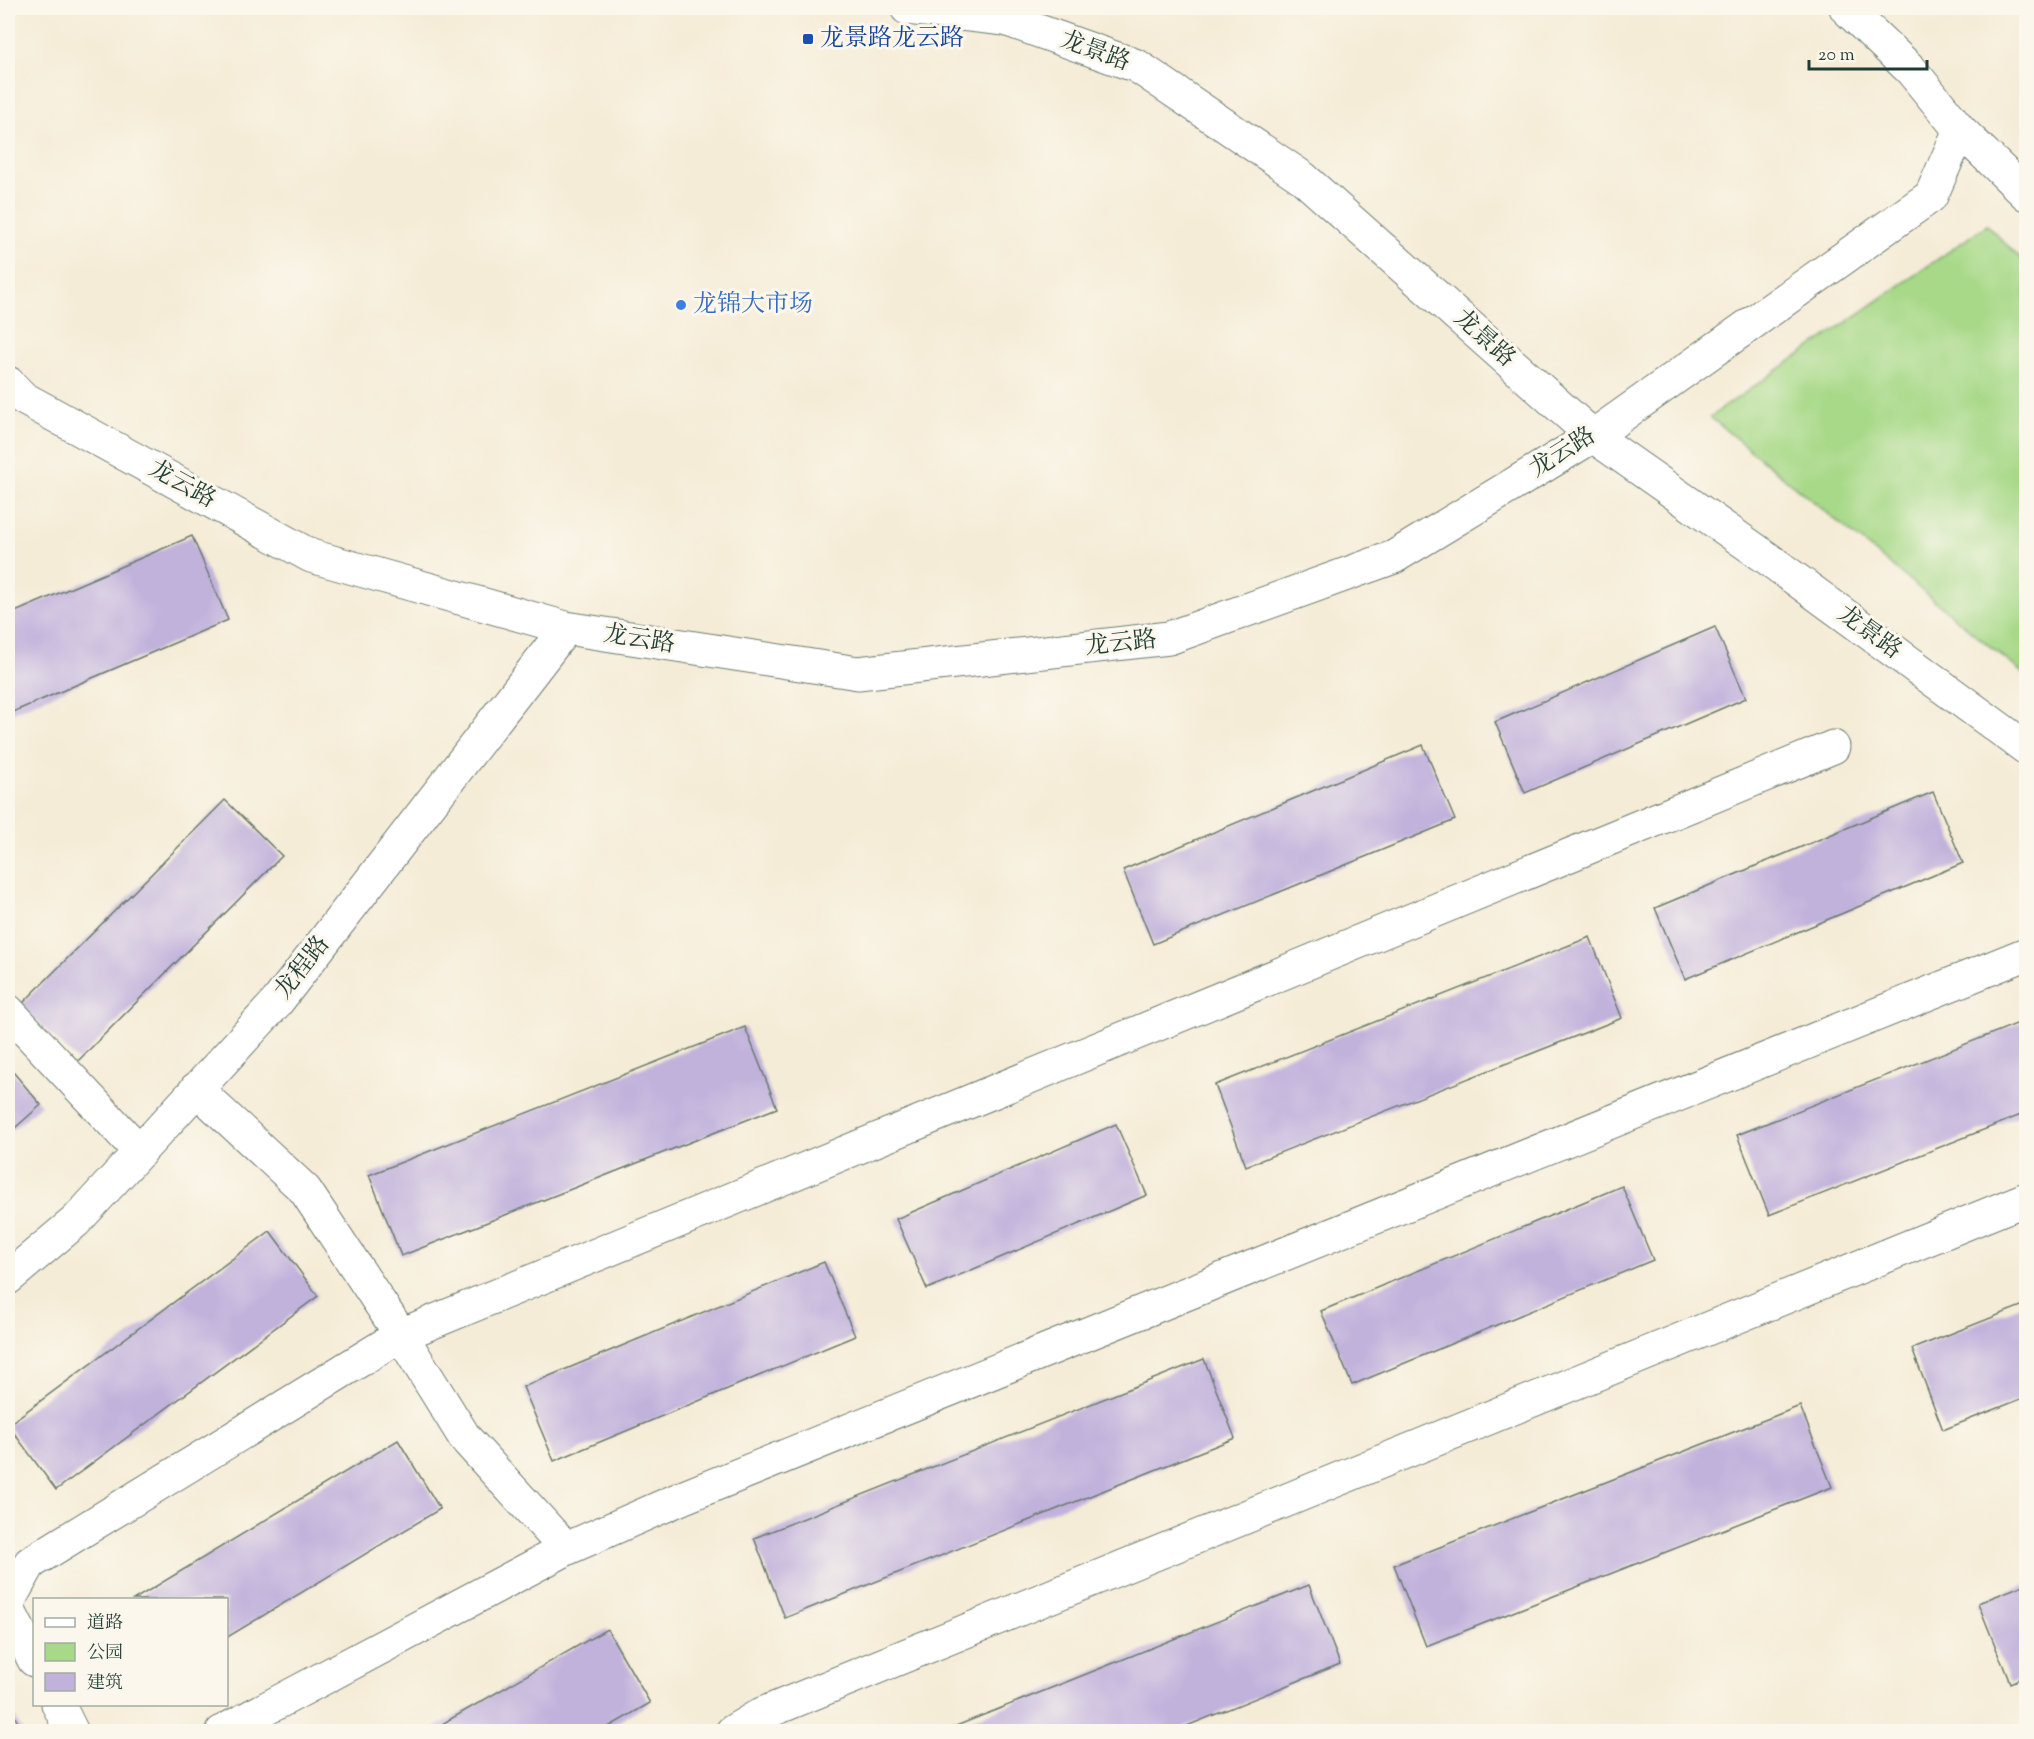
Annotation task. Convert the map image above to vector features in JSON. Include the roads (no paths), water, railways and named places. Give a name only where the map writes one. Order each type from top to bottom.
[{"type":"street","name":"龙景路","points":[[907,8],[1005,19],[1039,19],[1137,66],[1302,178],[1593,436],[1767,558],[2026,748]]},
{"type":"street","points":[[1846,8],[1911,70],[1960,130],[2026,194]]},
{"type":"street","name":"龙云路","points":[[8,384],[23,398],[311,556],[566,628],[858,673],[1169,638],[1394,557],[1593,436],[1931,196],[1960,130]]},
{"type":"street","name":"龙程路","points":[[8,1278],[76,1221],[277,1002],[566,628]]},
{"type":"street","points":[[8,1602],[30,1563],[401,1335],[1833,747]]},
{"type":"street","points":[[222,1731],[566,1549],[684,1497],[2026,954]]},
{"type":"street","points":[[8,1011],[140,1152]]},
{"type":"street","points":[[196,1089],[305,1190],[401,1335],[465,1438],[566,1549]]},
{"type":"street","points":[[732,1731],[762,1714],[2026,1199]]},
{"type":"street","points":[[8,1609],[33,1658]]},
{"type":"street","points":[[59,1706],[72,1731]]},
{"type":"place","name":"龙景路龙云路","points":[[808,39]]},
{"type":"place","name":"龙锦大市场","points":[[681,305]]}]
